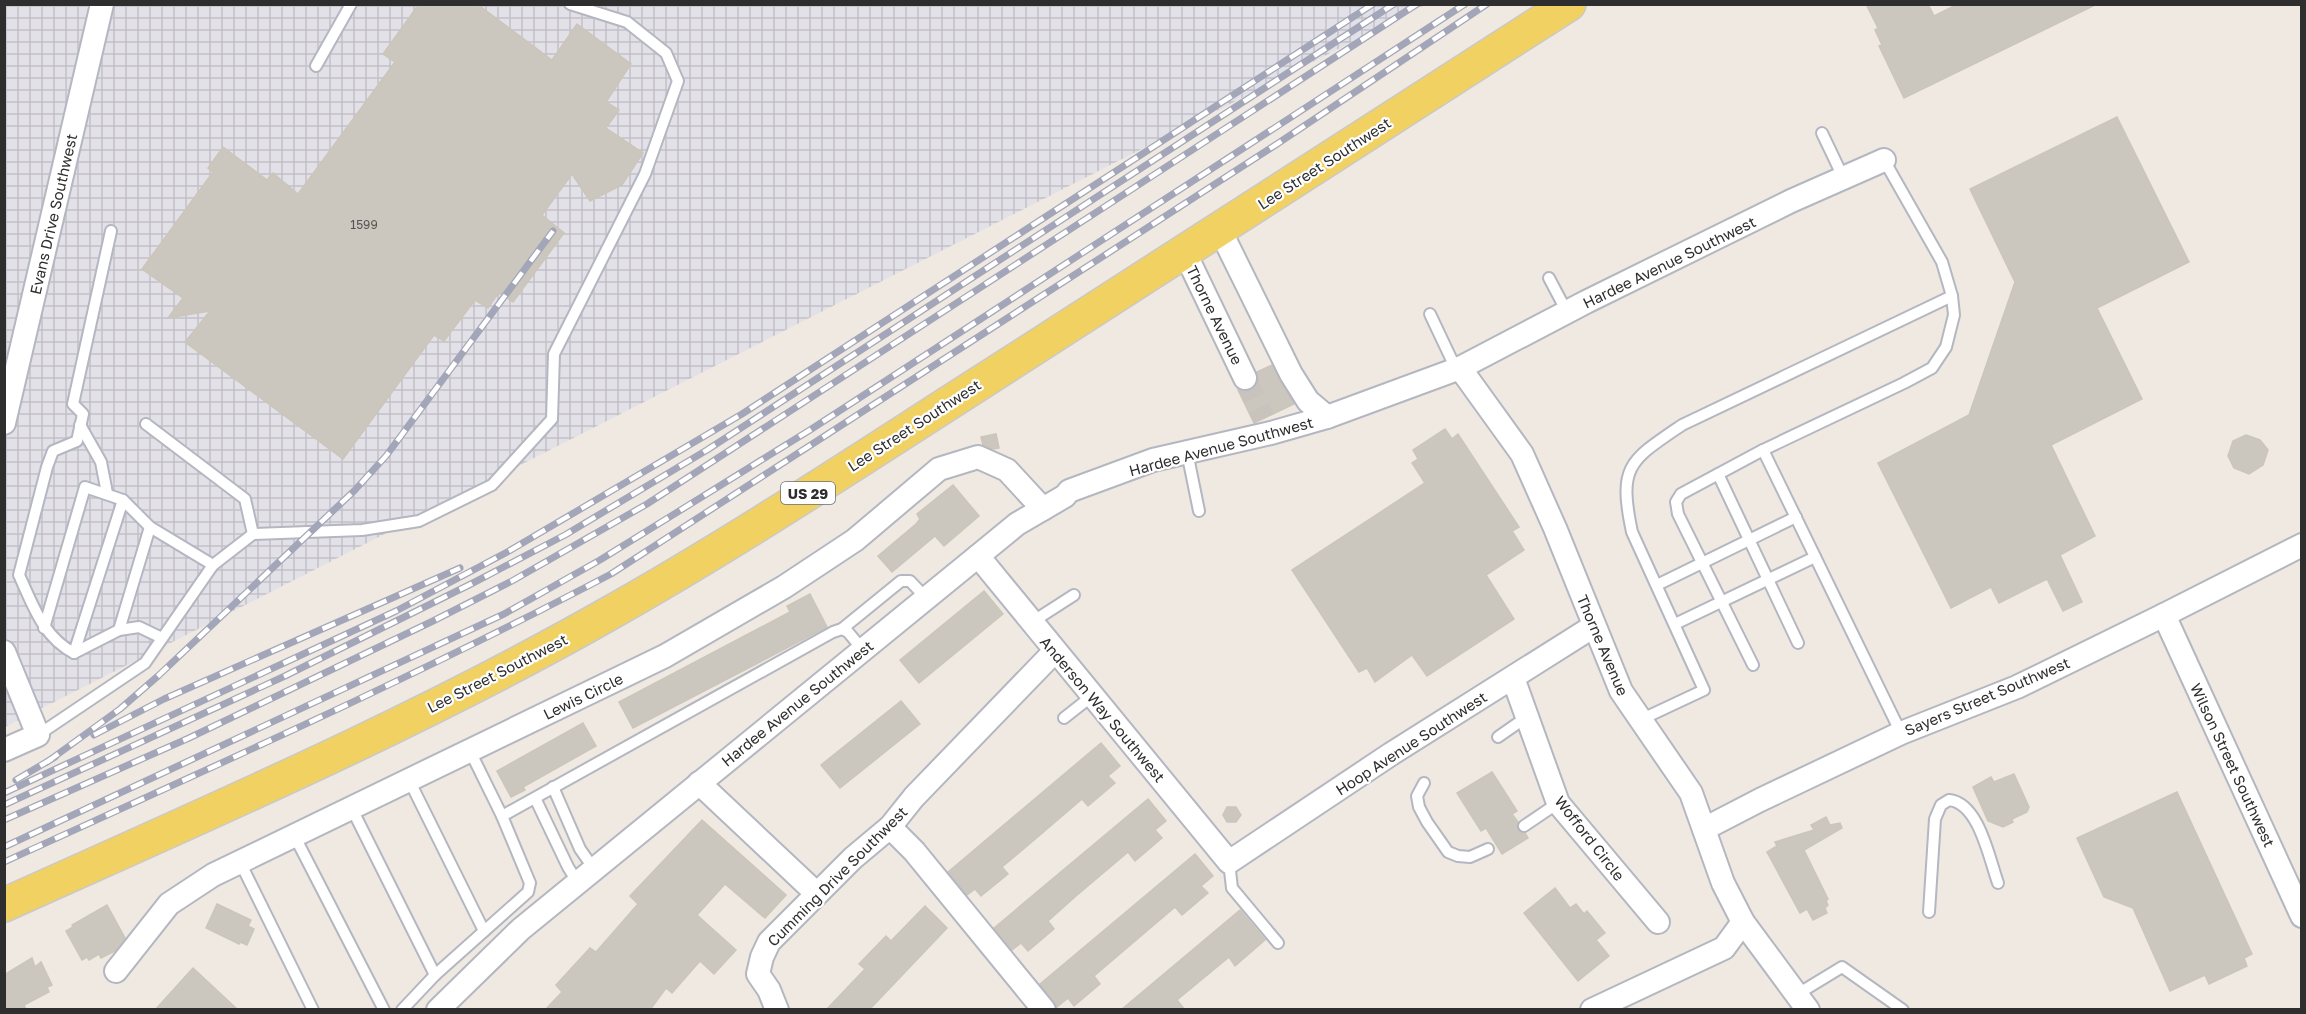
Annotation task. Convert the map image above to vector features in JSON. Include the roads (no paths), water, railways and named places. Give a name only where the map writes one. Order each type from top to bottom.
[{"type":"main road","name":"Lee Street Southwest","points":[[4,905],[345,750],[478,685],[609,614],[735,540],[1221,230],[1569,4]]},
{"type":"street","name":"Evans Drive Southwest","points":[[4,423],[102,4]]},
{"type":"street","name":"Hardee Avenue Southwest","points":[[438,1010],[521,929],[1017,524],[1065,496],[1069,491],[1153,460],[1187,452],[1268,426],[1327,417],[1458,369],[1567,312],[1843,177],[1884,160]]},
{"type":"street","points":[[1221,230],[1291,374],[1308,401],[1327,417]]},
{"type":"street","name":"Thorne Avenue","points":[[1185,253],[1245,378]]},
{"type":"street","name":"Thorne Avenue","points":[[1458,369],[1522,454],[1556,528],[1593,626],[1622,691],[1691,794],[1723,883],[1743,922],[1802,1002]]},
{"type":"street","name":"Lewis Circle","points":[[116,971],[169,904],[213,874],[665,656],[784,586],[855,540],[939,469],[978,457],[1007,470],[1043,509]]},
{"type":"street","name":"Sayers Street Southwest","points":[[1704,829],[1901,733],[2017,687],[2301,545]]},
{"type":"street","name":"Anderson Way Southwest","points":[[978,556],[1228,862]]},
{"type":"street","name":"Wilson Street Southwest","points":[[2164,615],[2301,916]]},
{"type":"street","name":"Hoop Avenue Southwest","points":[[1228,862],[1382,760],[1593,626]]},
{"type":"street","name":"Cumming Drive Southwest","points":[[777,1010],[769,990],[758,974],[769,942],[816,893],[890,827],[914,797],[1055,651]]},
{"type":"street","points":[[4,750],[38,735],[7,663]]},
{"type":"street","name":"Wofford Circle","points":[[1513,678],[1558,803],[1658,922]]},
{"type":"street","points":[[699,783],[816,893]]},
{"type":"street","points":[[890,827],[914,851],[1044,1010]]},
{"type":"street","points":[[1592,1010],[1724,948],[1743,922]]},
{"type":"lane","points":[[316,66],[351,4]]},
{"type":"lane","points":[[38,735],[145,663],[213,565],[253,534],[362,530],[419,521],[492,485],[552,419],[554,354],[645,174],[678,81],[666,53],[627,22],[570,4]]},
{"type":"lane","points":[[1822,133],[1843,177]]},
{"type":"lane","points":[[1753,665],[1678,514],[1676,502],[1681,494],[1763,450],[1932,368],[1946,347],[1954,315],[1952,296],[1942,262],[1884,160]]},
{"type":"lane","points":[[74,653],[61,646],[44,628],[19,574],[53,451],[77,441],[83,414],[73,404],[111,231]]},
{"type":"lane","points":[[1549,278],[1567,312]]},
{"type":"lane","points":[[1640,721],[1704,690],[1632,532],[1625,483],[1632,464],[1650,446],[1682,425],[1952,296]]},
{"type":"lane","points":[[1430,314],[1458,369]]},
{"type":"lane","points":[[146,424],[245,499],[253,534]]},
{"type":"lane","points":[[80,425],[101,462],[107,494]]},
{"type":"lane","points":[[1763,450],[1901,733]]},
{"type":"lane","points":[[1187,452],[1199,511]]},
{"type":"lane","points":[[1718,474],[1751,539],[1798,643]]},
{"type":"lane","points":[[44,628],[85,487],[123,500],[150,527],[213,565]]},
{"type":"lane","points":[[74,653],[123,500]]},
{"type":"lane","points":[[1656,585],[1796,517]]},
{"type":"lane","points":[[119,630],[150,527]]},
{"type":"lane","points":[[1675,624],[1815,557]]},
{"type":"lane","points":[[502,816],[842,629],[901,581],[910,580],[926,598]]},
{"type":"lane","points":[[1032,623],[1074,594]]},
{"type":"lane","points":[[74,653],[119,630],[139,627],[162,638]]},
{"type":"lane","points":[[842,629],[848,632],[863,650]]},
{"type":"lane","points":[[1064,718],[1092,696]]},
{"type":"lane","points":[[1498,737],[1528,716]]},
{"type":"lane","points":[[402,1010],[435,975],[528,892],[530,883],[502,816],[470,751]]},
{"type":"lane","points":[[409,780],[484,932]]},
{"type":"lane","points":[[1424,783],[1417,796],[1419,807],[1448,852],[1470,857],[1488,849]]},
{"type":"lane","points":[[553,787],[580,849],[586,876]]},
{"type":"lane","points":[[535,798],[568,867],[586,876]]},
{"type":"lane","points":[[1929,912],[1935,819],[1941,805],[1949,800],[1965,806],[1974,818],[1998,883]]},
{"type":"lane","points":[[1524,826],[1558,803]]},
{"type":"lane","points":[[351,807],[435,975]]},
{"type":"lane","points":[[294,835],[384,1010]]},
{"type":"lane","points":[[240,862],[313,1010]]},
{"type":"lane","points":[[1228,862],[1232,888],[1278,943]]},
{"type":"lane","points":[[1802,1002],[1842,967],[1903,1010]]},
{"type":"tunnel","points":[[1245,378],[1264,418]]},
{"type":"railway","points":[[4,793],[396,611],[509,551],[742,414],[1373,4]]},
{"type":"railway","points":[[4,805],[285,676],[565,535],[707,450],[1394,4]]},
{"type":"railway","points":[[4,820],[189,738],[433,621],[512,581],[647,504],[1417,4]]},
{"type":"railway","points":[[4,847],[504,614],[600,560],[810,430],[1465,4]]},
{"type":"railway","points":[[4,862],[386,686],[611,574],[1277,144],[1487,4]]},
{"type":"railway","points":[[47,762],[120,709],[158,676],[354,491],[386,456],[553,231]]},
{"type":"railway","points":[[94,735],[164,699],[460,568]]},
{"type":"railway","points":[[16,780],[55,757]]}]
